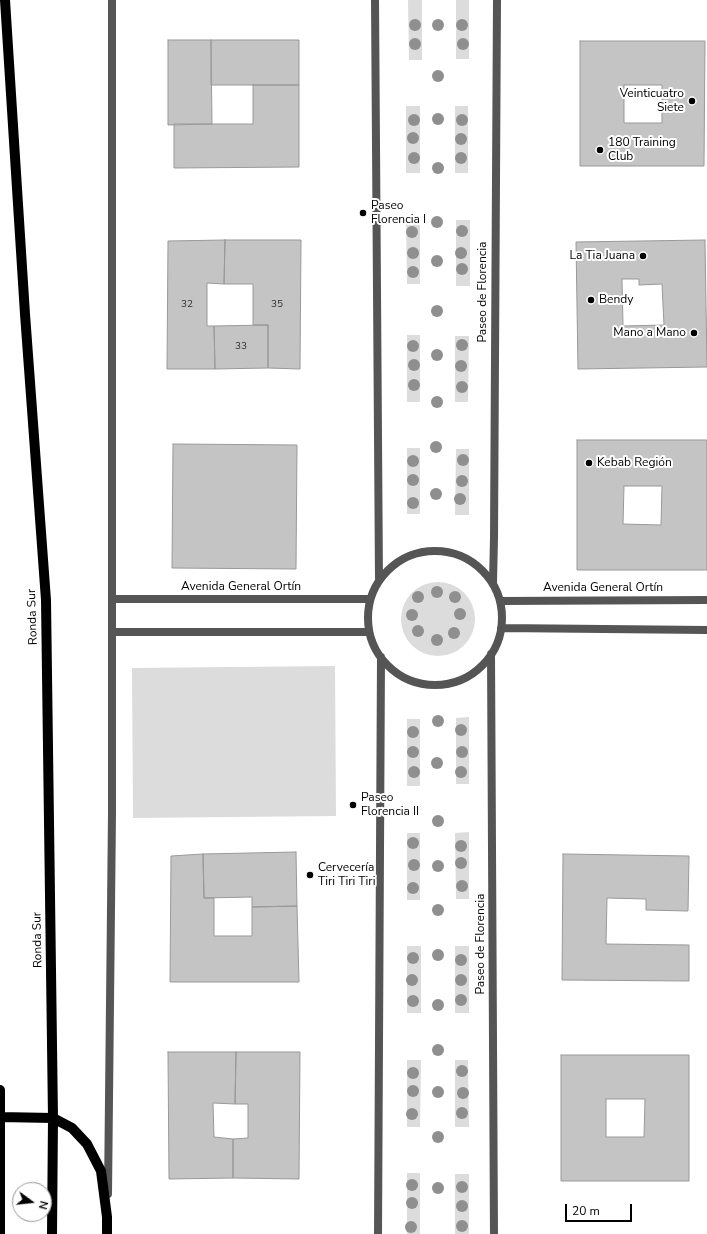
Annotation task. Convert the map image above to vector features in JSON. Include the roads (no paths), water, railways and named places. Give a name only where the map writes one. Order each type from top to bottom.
[{"type":"main road","name":"Ronda Sur","points":[[5,0],[25,314],[46,600],[53,1118],[52,1234]]},
{"type":"main road","points":[[0,1090],[0,1234]]},
{"type":"main road","points":[[0,1117],[53,1118],[72,1128],[87,1144],[101,1171],[107,1217],[107,1234]]},
{"type":"street","points":[[107,1217],[112,813],[112,0]]},
{"type":"street","points":[[376,0],[379,581]]},
{"type":"street","name":"Paseo de Florencia","points":[[493,583],[497,0]]},
{"type":"street","points":[[429,551],[444,551],[459,555],[472,562],[484,571],[493,583],[502,610],[499,637],[491,654],[482,665],[464,678],[444,684],[415,682],[390,668],[380,657],[369,632],[368,615],[370,599],[379,581],[389,569],[400,560],[414,554],[429,551]]},
{"type":"street","name":"Avenida General Ortín","points":[[112,599],[370,599]]},
{"type":"street","name":"Avenida General Ortín","points":[[500,601],[707,600]]},
{"type":"street","points":[[501,628],[707,630]]},
{"type":"street","points":[[112,632],[369,632]]},
{"type":"street","name":"Paseo de Florencia","points":[[491,654],[494,1234]]},
{"type":"street","points":[[378,1234],[380,657]]},
{"type":"place","name":"Veinticuatro Siete","points":[[692,101]]},
{"type":"place","name":"180 Training Club","points":[[600,150]]},
{"type":"place","name":"Paseo Florencia I","points":[[363,213]]},
{"type":"place","name":"La Tia Juana","points":[[643,256]]},
{"type":"place","name":"Bendy","points":[[591,300]]},
{"type":"place","name":"Mano a Mano","points":[[694,333]]},
{"type":"place","name":"Kebab Región","points":[[589,463]]},
{"type":"place","name":"Paseo Florencia II","points":[[353,805]]},
{"type":"place","name":"Cervecería Tiri Tiri Tiri","points":[[310,875]]}]
